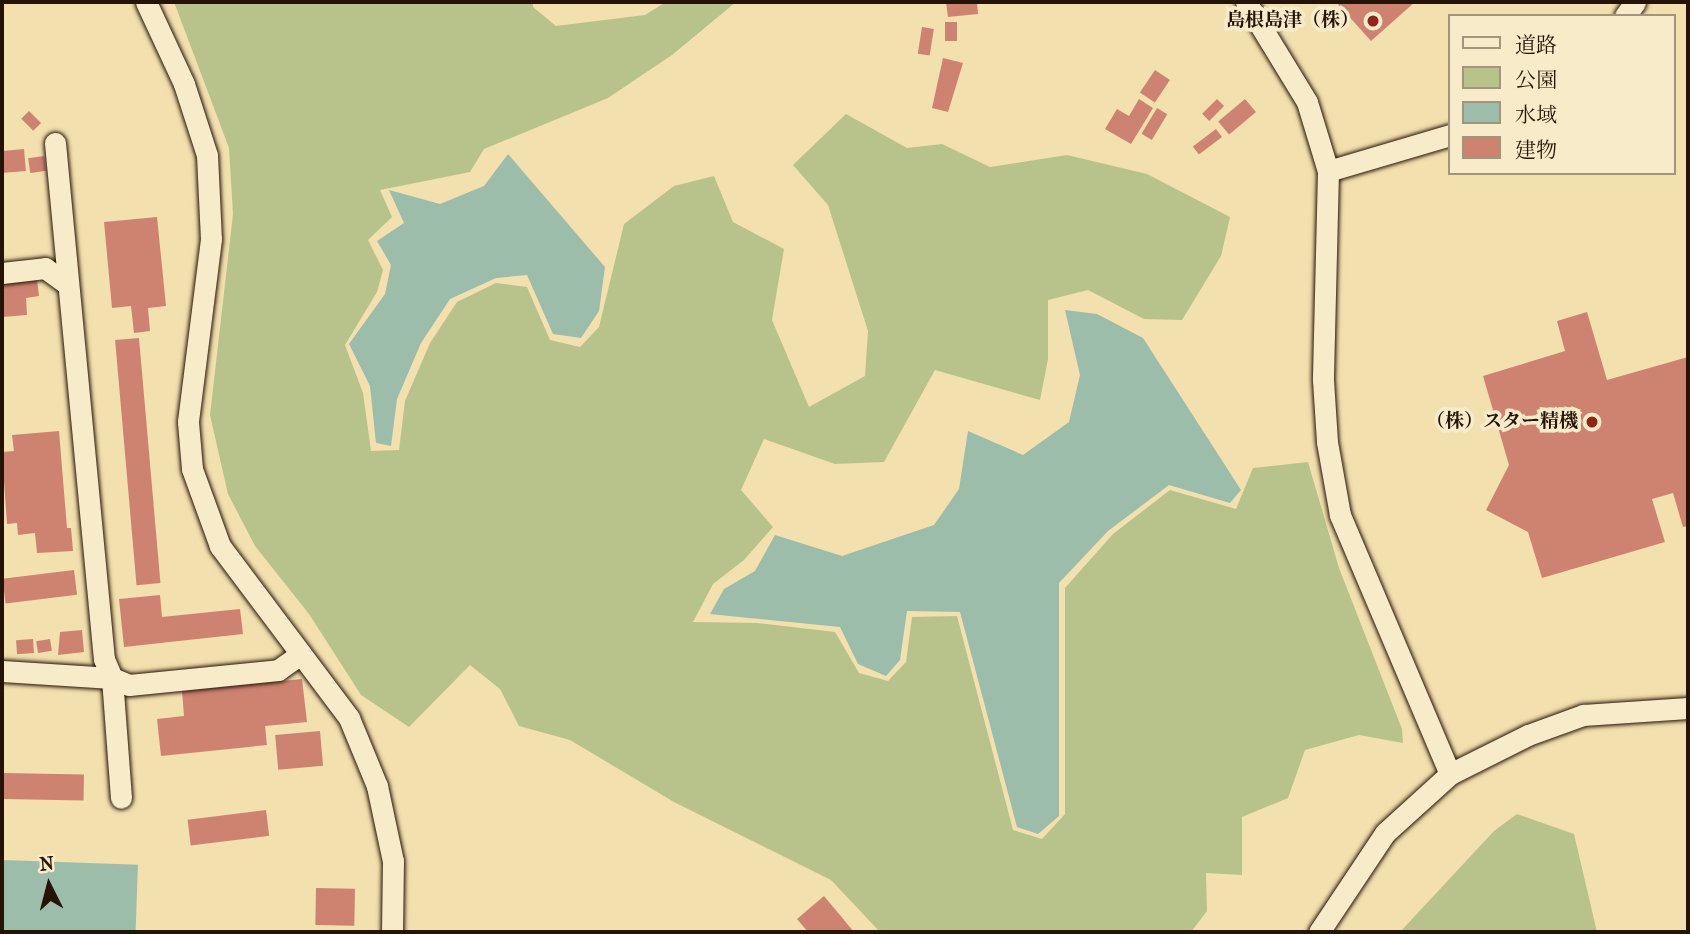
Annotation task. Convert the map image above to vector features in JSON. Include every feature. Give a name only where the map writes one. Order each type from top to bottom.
[{"type":"street","points":[[146,2],[184,83],[207,155],[211,239],[188,422],[192,469],[220,546],[349,718],[377,786],[393,861],[392,932]]},
{"type":"street","points":[[1246,2],[1307,102],[1328,171],[1322,380],[1327,442],[1340,515],[1450,774]]},
{"type":"street","points":[[1328,171],[1448,136]]},
{"type":"street","points":[[55,143],[66,283],[104,659],[112,678],[121,798]]},
{"type":"street","points":[[2,273],[45,268],[66,283]]},
{"type":"street","points":[[2,671],[112,678],[129,685],[278,670],[302,654]]},
{"type":"street","points":[[1319,932],[1385,834],[1450,774],[1583,715],[1688,708]]},
{"type":"green space","points":[[174,2],[533,2],[533,7],[556,26],[645,15],[666,2],[736,2],[672,55],[608,98],[484,149],[470,172],[380,190],[392,217],[368,240],[383,270],[377,292],[345,345],[363,393],[371,451],[399,450],[405,401],[430,343],[457,302],[496,283],[527,287],[550,340],[580,347],[599,327],[624,224],[674,186],[714,176],[733,222],[784,249],[772,320],[809,407],[865,376],[868,331],[828,205],[793,165],[846,114],[907,148],[942,144],[990,167],[1067,155],[1147,174],[1230,217],[1221,256],[1182,320],[1144,319],[1088,290],[1048,300],[1048,359],[1040,400],[935,370],[884,462],[835,464],[764,439],[741,490],[773,527],[744,560],[713,584],[693,622],[757,623],[835,632],[859,673],[888,681],[906,662],[912,617],[957,616],[1013,830],[1042,839],[1065,814],[1065,588],[1113,534],[1170,490],[1236,509],[1253,468],[1308,462],[1339,568],[1402,729],[1403,743],[1359,735],[1305,750],[1288,798],[1242,817],[1242,875],[1206,873],[1207,911],[1191,932],[880,932],[831,880],[674,802],[570,740],[519,726],[500,689],[470,665],[409,727],[361,695],[309,614],[255,546],[228,494],[210,415],[233,214],[229,148]]},
{"type":"green space","points":[[1517,814],[1574,834],[1597,932],[1400,932],[1494,831]]},
{"type":"water","points":[[508,154],[605,267],[599,311],[581,338],[553,334],[527,275],[496,278],[450,299],[421,343],[397,399],[391,446],[376,443],[370,386],[349,344],[385,294],[391,265],[377,241],[404,223],[389,190],[440,204],[484,186]]},
{"type":"water","points":[[1065,310],[1097,314],[1143,338],[1241,490],[1230,503],[1169,485],[1108,531],[1059,583],[1059,816],[1038,834],[1017,827],[960,612],[907,611],[900,660],[886,676],[858,664],[840,627],[710,614],[724,589],[755,571],[775,535],[842,556],[934,525],[959,489],[968,431],[1023,455],[1069,422],[1080,375]]},
{"type":"water","points":[[2,860],[138,865],[136,932],[2,932]]},
{"type":"building","points":[[946,2],[977,2],[978,14],[948,17]]},
{"type":"building","name":"島根島津（株）","points":[[1336,2],[1415,2],[1371,41]]},
{"type":"building","points":[[945,22],[957,22],[957,41],[945,41]]},
{"type":"building","points":[[922,27],[934,29],[930,56],[918,54]]},
{"type":"building","points":[[943,58],[963,63],[948,112],[932,108]]},
{"type":"building","points":[[1155,70],[1170,80],[1155,102],[1140,92]]},
{"type":"building","points":[[1139,99],[1153,108],[1131,144],[1105,129],[1117,109],[1129,116]]},
{"type":"building","points":[[1217,99],[1224,106],[1209,121],[1202,114]]},
{"type":"building","points":[[1245,99],[1256,112],[1229,135],[1218,121]]},
{"type":"building","points":[[1157,108],[1167,114],[1152,140],[1142,134]]},
{"type":"building","points":[[29,111],[41,123],[33,131],[21,119]]},
{"type":"building","points":[[1216,129],[1222,137],[1199,154],[1193,146]]},
{"type":"building","points":[[24,149],[26,171],[4,173],[2,151]]},
{"type":"building","points":[[44,156],[46,171],[30,173],[28,158]]},
{"type":"building","points":[[157,217],[166,306],[148,308],[150,331],[134,333],[131,306],[112,308],[104,222]]},
{"type":"building","points":[[37,279],[39,296],[26,298],[27,315],[2,317],[2,282]]},
{"type":"building","name":"（株）スター精機","points":[[1587,312],[1607,380],[1688,357],[1688,526],[1683,527],[1673,493],[1652,499],[1665,542],[1542,578],[1528,532],[1486,510],[1509,465],[1483,376],[1565,351],[1557,321]]},
{"type":"building","points":[[139,338],[160,583],[137,585],[115,340]]},
{"type":"building","points":[[59,431],[67,528],[71,528],[73,551],[37,553],[35,533],[18,535],[17,523],[7,524],[2,452],[14,451],[12,435]]},
{"type":"building","points":[[74,570],[77,595],[6,604],[3,579]]},
{"type":"building","points":[[160,595],[162,617],[240,609],[243,634],[124,647],[119,599]]},
{"type":"building","points":[[82,630],[84,652],[58,655],[60,632]]},
{"type":"building","points":[[33,639],[34,653],[17,654],[16,640]]},
{"type":"building","points":[[50,639],[52,651],[38,653],[36,641]]},
{"type":"building","points":[[302,679],[307,722],[265,726],[267,745],[161,756],[157,719],[184,716],[182,691]]},
{"type":"building","points":[[320,731],[323,766],[278,770],[275,735]]},
{"type":"building","points":[[4,773],[84,774],[84,800],[4,799]]},
{"type":"building","points":[[266,810],[269,836],[191,845],[188,820]]},
{"type":"building","points":[[316,888],[355,889],[354,926],[315,925]]},
{"type":"building","points":[[824,896],[854,932],[808,932],[797,919]]},
{"type":"place","name":"島根島津（株）","points":[[1373,21]]},
{"type":"place","name":"（株）スター精機","points":[[1592,422]]}]
